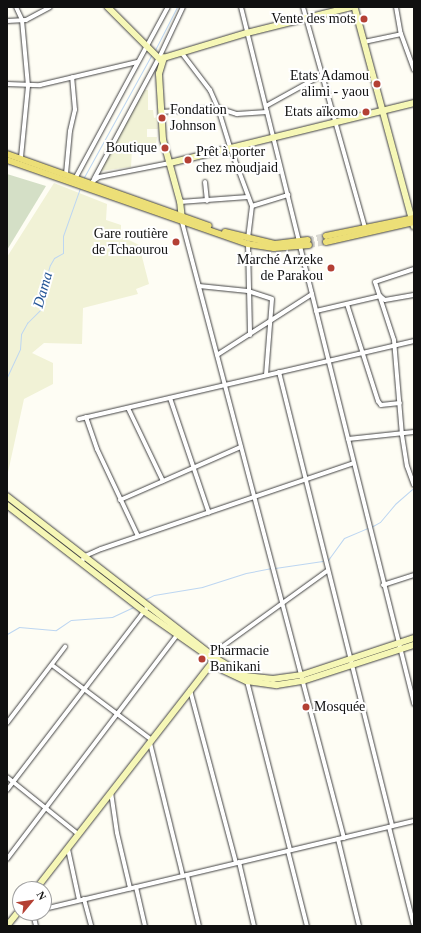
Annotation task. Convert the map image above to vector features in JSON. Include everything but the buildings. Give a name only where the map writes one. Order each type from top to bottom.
[{"type":"main road","points":[[7,154],[66,174],[78,180]]},
{"type":"main road","points":[[7,160],[91,183],[181,219],[248,242],[275,244],[300,244],[309,242]]},
{"type":"main road","points":[[413,221],[326,239],[365,228],[413,221]]},
{"type":"street","points":[[16,7],[22,20],[28,86],[21,158]]},
{"type":"street","points":[[7,21],[22,20],[50,7]]},
{"type":"street","points":[[108,7],[159,58],[163,140],[180,202],[181,219],[344,838]]},
{"type":"street","points":[[78,180],[137,62],[149,48],[168,7]]},
{"type":"street","points":[[91,183],[159,58],[183,7]]},
{"type":"street","points":[[241,7],[274,136],[369,530],[414,704]]},
{"type":"street","points":[[303,7],[324,74],[365,228]]},
{"type":"street","points":[[159,58],[247,33],[351,7]]},
{"type":"street","points":[[355,7],[413,221]]},
{"type":"street","points":[[396,7],[401,34],[414,70]]},
{"type":"street","points":[[364,42],[401,34]]},
{"type":"street","points":[[181,52],[210,90],[218,108],[230,147],[252,206],[248,242],[250,335]]},
{"type":"street","points":[[7,84],[28,86],[137,62]]},
{"type":"street","points":[[266,106],[324,74]]},
{"type":"street","points":[[66,174],[74,110],[72,77]]},
{"type":"street","points":[[91,183],[274,136],[383,112],[414,103]]},
{"type":"street","points":[[161,112],[218,108],[237,114],[267,112]]},
{"type":"street","points":[[205,182],[207,201]]},
{"type":"street","points":[[252,206],[288,195]]},
{"type":"street","points":[[180,202],[248,197]]},
{"type":"street","points":[[414,269],[376,280],[394,346],[402,435],[407,466],[414,485]]},
{"type":"street","points":[[199,286],[248,291],[272,299],[266,375]]},
{"type":"street","points":[[217,355],[312,294]]},
{"type":"street","points":[[380,296],[385,300],[414,295]]},
{"type":"street","points":[[316,311],[380,296]]},
{"type":"street","points":[[347,304],[379,403],[400,403]]},
{"type":"street","points":[[79,419],[328,360],[414,342]]},
{"type":"street","points":[[278,372],[327,571],[352,665],[414,926]]},
{"type":"street","points":[[170,398],[209,513]]},
{"type":"street","points":[[128,408],[163,481]]},
{"type":"street","points":[[86,417],[120,500],[138,536]]},
{"type":"street","points":[[348,439],[402,435],[414,432]]},
{"type":"street","points":[[120,500],[195,468],[241,446]]},
{"type":"street","points":[[84,559],[138,536],[209,513],[305,478],[353,463]]},
{"type":"street","points":[[7,496],[84,559],[144,611],[177,635],[233,670],[257,678],[280,679],[302,675],[350,659],[399,646],[414,645]]},
{"type":"street","points":[[7,505],[149,605],[214,657],[223,670],[247,681],[277,685],[303,681],[352,665],[399,646],[414,638]]},
{"type":"street","points":[[42,881],[214,657],[282,601],[327,571]]},
{"type":"street","points":[[383,585],[414,575]]},
{"type":"street","points":[[7,790],[149,605]]},
{"type":"street","points":[[7,859],[177,635]]},
{"type":"street","points":[[7,723],[65,647]]},
{"type":"street","points":[[52,665],[118,714],[151,741],[199,926]]},
{"type":"street","points":[[247,681],[307,926]]},
{"type":"street","points":[[190,690],[254,926]]},
{"type":"street","points":[[7,777],[78,834]]},
{"type":"street","points":[[111,792],[117,833],[130,888]]},
{"type":"street","points":[[52,906],[414,821]]},
{"type":"street","points":[[338,839],[359,926]]},
{"type":"street","points":[[68,849],[91,926]]},
{"type":"street","points":[[136,887],[145,926]]},
{"type":"green space","points":[[143,90],[148,90],[148,110],[153,110],[154,118],[157,117],[158,129],[147,129],[147,137],[157,137],[156,144],[136,144],[136,149],[132,149],[131,167],[100,171]]},
{"type":"green space","points":[[7,174],[46,186],[7,250]]},
{"type":"green space","points":[[54,183],[107,204],[106,220],[121,225],[121,236],[139,245],[149,284],[136,289],[138,294],[83,308],[82,344],[44,343],[32,353],[53,363],[53,384],[24,399],[7,477],[7,257]]},
{"type":"waterway","points":[[155,50],[177,7]]},
{"type":"waterway","points":[[83,179],[152,54]]},
{"type":"waterway","name":"Dama","points":[[7,377],[20,349],[21,334],[27,323],[40,310],[43,289],[50,265],[54,258],[63,253],[63,236],[80,188]]},
{"type":"waterway","points":[[371,527],[380,522],[395,504],[412,489]]},
{"type":"waterway","points":[[328,560],[344,538],[368,528]]},
{"type":"waterway","points":[[275,568],[322,561]]},
{"type":"waterway","points":[[146,599],[154,595],[202,587],[246,573],[272,568]]},
{"type":"waterway","points":[[7,634],[19,627],[56,630],[71,620],[112,617],[133,607]]},
{"type":"tunnel","points":[[308,240],[326,236]]},
{"type":"tunnel","points":[[309,245],[326,242]]},
{"type":"place","name":"Vente des mots","points":[[364,19]]},
{"type":"place","name":"Etats Adamou alimi - yaou","points":[[377,84]]},
{"type":"place","name":"Etats aïkomo","points":[[366,112]]},
{"type":"place","name":"Fondation Johnson","points":[[162,118]]},
{"type":"place","name":"Boutique","points":[[165,148]]},
{"type":"place","name":"Prêt à porter chez moudjaid","points":[[188,160]]},
{"type":"place","name":"Gare routière de Tchaourou","points":[[176,242]]},
{"type":"place","name":"Marché Arzeke de Parakou","points":[[331,268]]},
{"type":"place","name":"Pharmacie Banikani","points":[[202,659]]},
{"type":"place","name":"Mosquée","points":[[306,707]]}]
